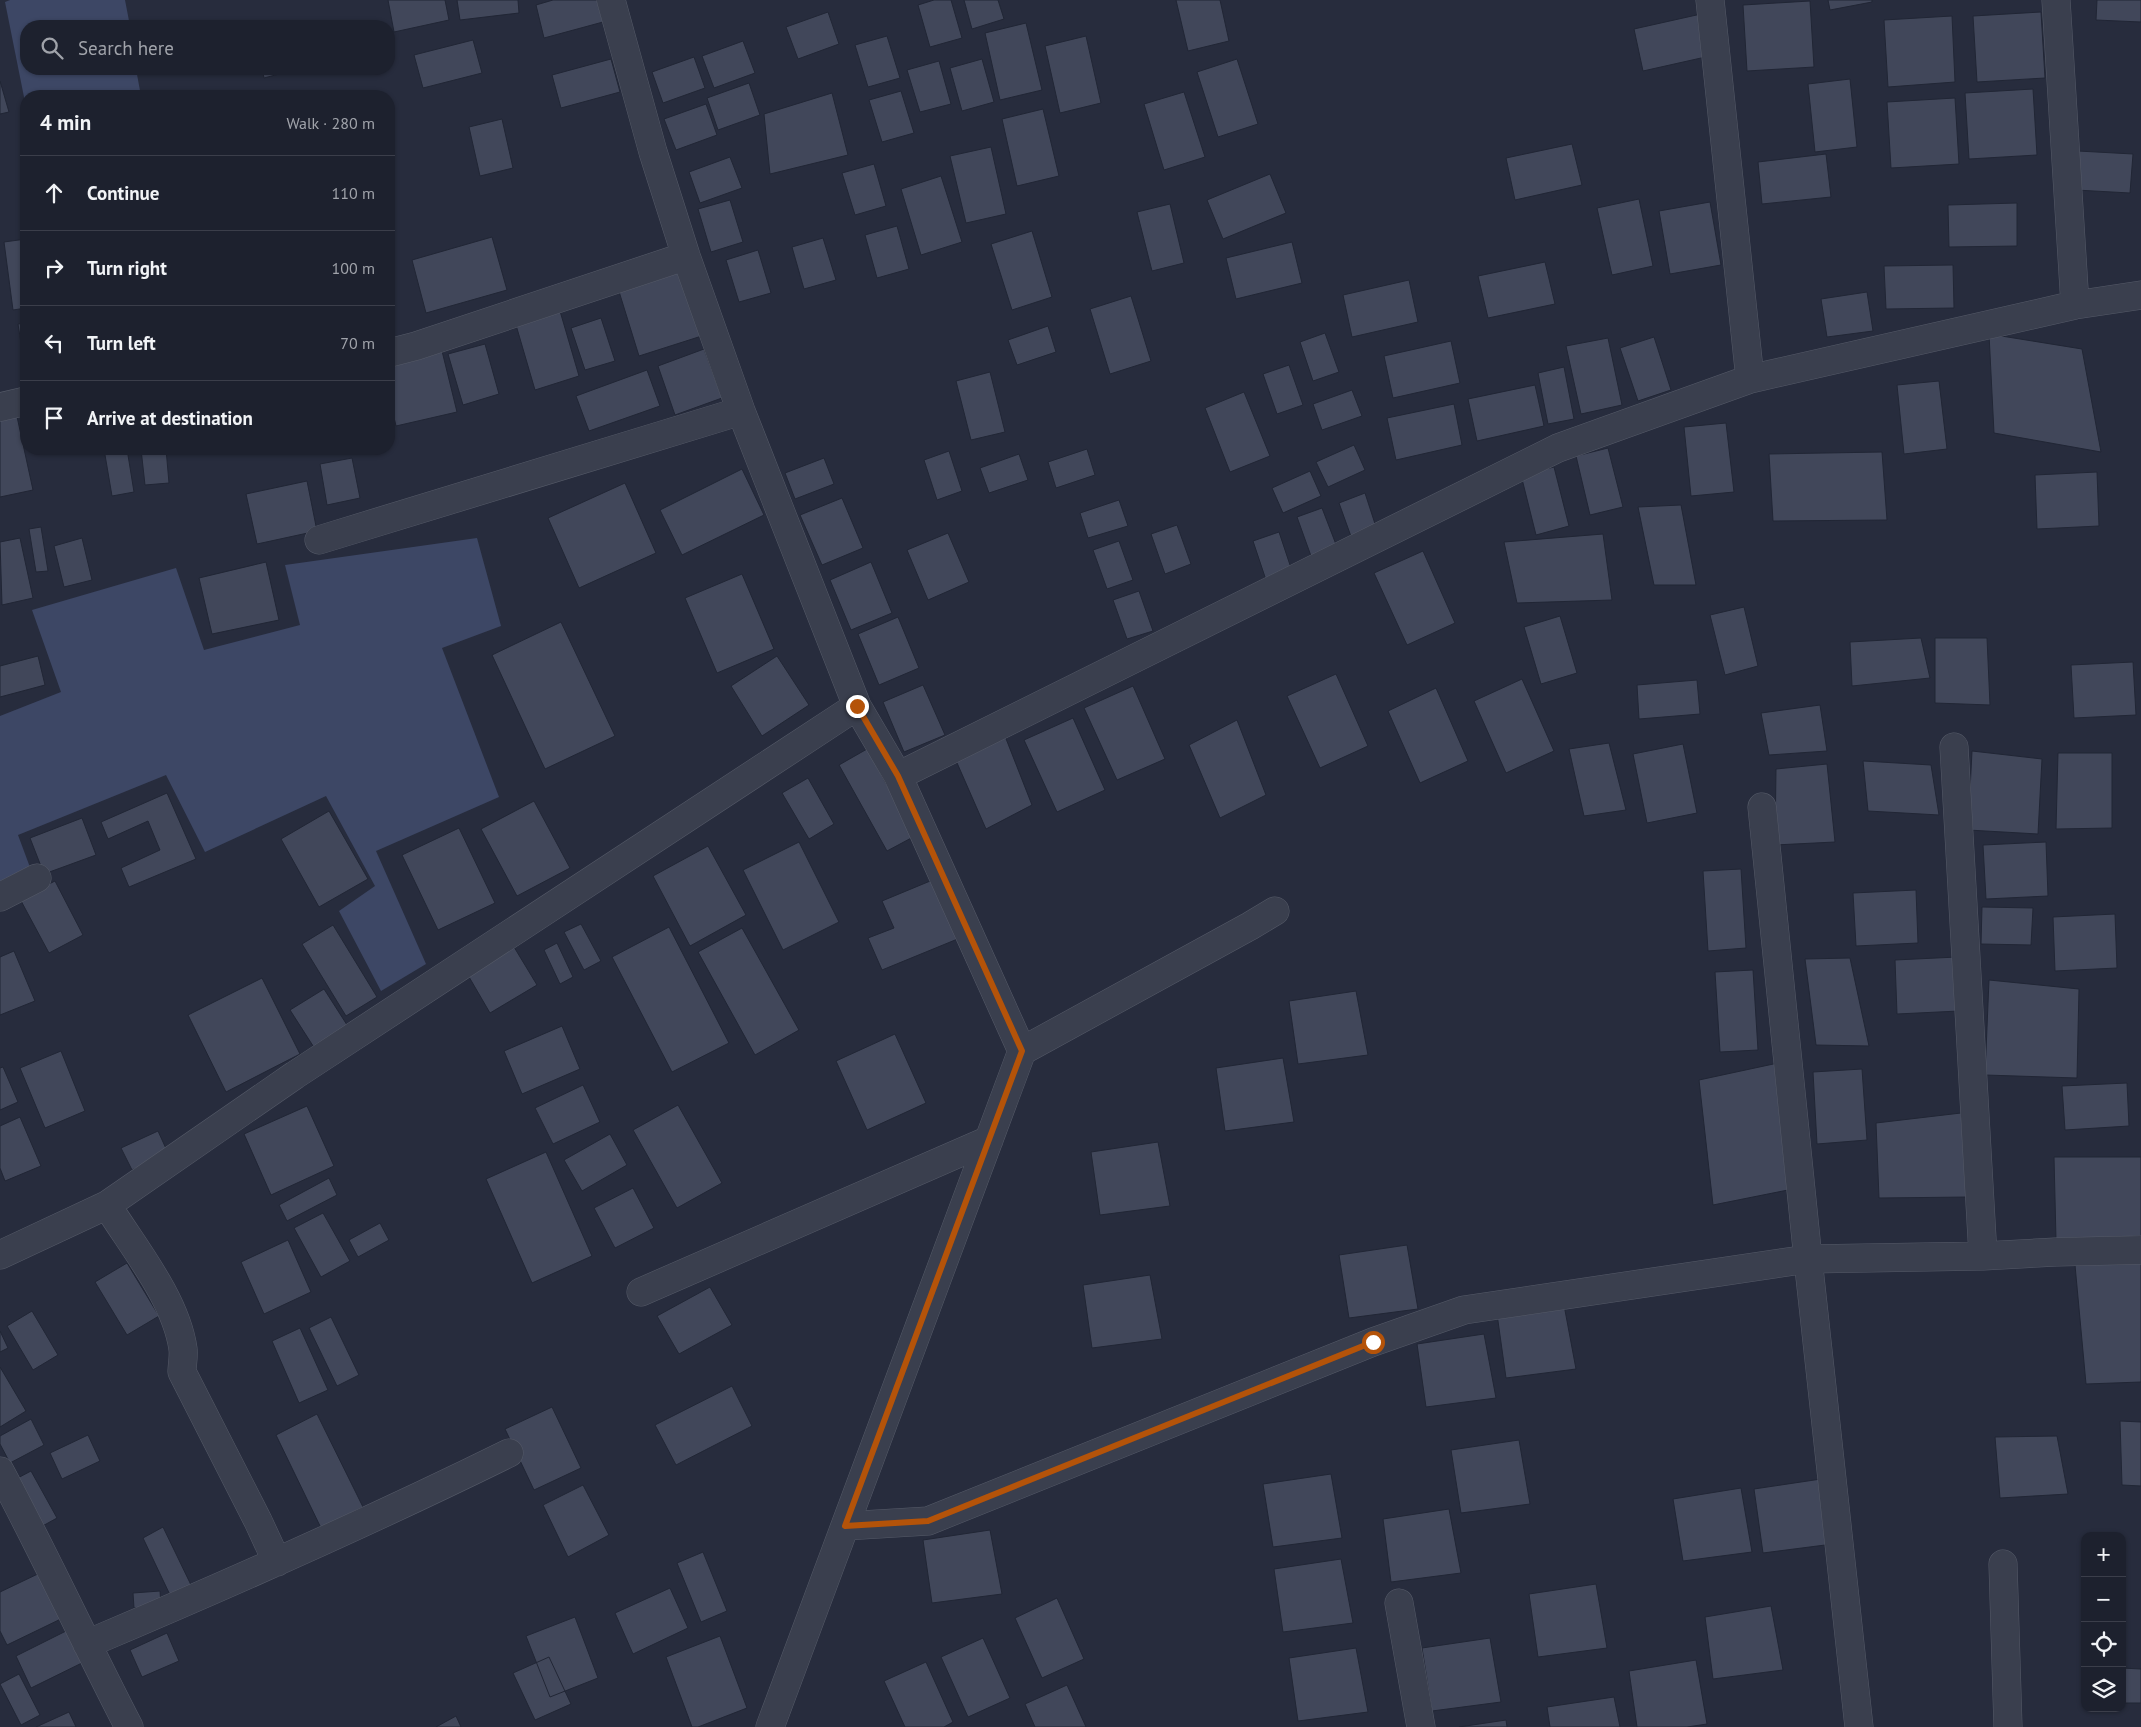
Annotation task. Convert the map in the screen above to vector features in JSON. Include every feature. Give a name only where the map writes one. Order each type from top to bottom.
[{"type":"street","points":[[611,0],[653,152],[686,256],[741,411],[857,706],[898,776],[1022,1051]]},
{"type":"street","points":[[1710,0],[1750,380]]},
{"type":"street","points":[[2056,0],[2075,305]]},
{"type":"street","points":[[395,351],[686,256]]},
{"type":"street","points":[[898,776],[1558,448],[1750,380],[2075,305],[2141,295]]},
{"type":"street","points":[[0,408],[20,403]]},
{"type":"street","points":[[319,540],[741,411]]},
{"type":"street","points":[[0,1255],[107,1205],[295,1075],[857,706]]},
{"type":"street","points":[[1954,747],[1983,1256]]},
{"type":"street","points":[[1762,807],[1808,1259],[1859,1727]]},
{"type":"street","points":[[0,897],[37,878]]},
{"type":"street","points":[[770,1727],[1022,1051],[1250,926],[1275,910]]},
{"type":"street","points":[[642,1292],[989,1140]]},
{"type":"street","points":[[107,1205],[160,1289],[178,1328],[183,1351],[182,1372],[277,1562]]},
{"type":"street","points":[[845,1526],[928,1521],[1373,1342],[1464,1310],[1808,1259],[1983,1256],[2141,1250]]},
{"type":"street","points":[[86,1644],[277,1562],[510,1453]]},
{"type":"street","points":[[0,1471],[40,1545],[86,1644],[129,1727]]},
{"type":"street","points":[[2003,1564],[2008,1727]]},
{"type":"street","points":[[1399,1603],[1420,1727]]},
{"type":"water","points":[[10,0],[125,0],[129,20],[20,20],[20,75],[137,75],[140,90],[23,90],[5,2]]},
{"type":"water","points":[[477,538],[501,626],[442,648],[499,797],[376,851],[426,964],[381,991],[339,911],[375,886],[326,796],[205,852],[166,775],[18,835],[31,870],[0,887],[0,716],[61,692],[32,610],[176,568],[204,650],[300,625],[285,565]]},
{"type":"building","points":[[388,0],[445,0],[449,20],[395,32],[395,20],[392,20]]},
{"type":"building","points":[[457,0],[518,0],[519,13],[460,20]]},
{"type":"building","points":[[553,0],[597,0],[603,22],[544,38],[536,5]]},
{"type":"building","points":[[934,0],[951,0],[962,38],[930,47],[918,5]]},
{"type":"building","points":[[964,0],[998,0],[1004,19],[972,29]]},
{"type":"building","points":[[1176,0],[1220,0],[1229,41],[1188,51]]},
{"type":"building","points":[[1828,0],[1872,0],[1872,2],[1830,10]]},
{"type":"building","points":[[2097,0],[2141,0],[2141,22],[2096,20]]},
{"type":"building","points":[[1810,1],[1814,67],[1747,71],[1743,5]]},
{"type":"building","points":[[828,12],[839,44],[798,59],[786,27]]},
{"type":"building","points":[[2041,12],[2045,78],[1977,82],[1973,16]]},
{"type":"building","points":[[1701,14],[1710,56],[1643,71],[1634,29]]},
{"type":"building","points":[[1952,16],[1955,82],[1888,87],[1884,20]]},
{"type":"building","points":[[1026,23],[1042,90],[1000,100],[985,33]]},
{"type":"building","points":[[887,36],[900,78],[868,87],[855,45]]},
{"type":"building","points":[[1086,36],[1101,103],[1060,113],[1045,46]]},
{"type":"building","points":[[473,40],[482,73],[423,88],[414,55]]},
{"type":"building","points":[[743,41],[755,73],[714,88],[702,56]]},
{"type":"building","points":[[694,57],[705,88],[663,103],[652,72]]},
{"type":"building","points":[[611,59],[620,92],[561,108],[552,75]]},
{"type":"building","points":[[982,59],[994,102],[962,111],[950,68]]},
{"type":"building","points":[[1237,59],[1258,124],[1218,137],[1197,72]]},
{"type":"building","points":[[939,61],[951,104],[920,112],[907,70]]},
{"type":"building","points":[[263,75],[275,75],[264,78]]},
{"type":"building","points":[[1850,79],[1857,147],[1815,152],[1808,84]]},
{"type":"building","points":[[0,81],[9,112],[0,114]]},
{"type":"building","points":[[749,83],[760,115],[718,130],[707,98]]},
{"type":"building","points":[[2033,89],[2037,155],[1969,159],[1965,93]]},
{"type":"building","points":[[901,91],[914,133],[882,142],[869,100]]},
{"type":"building","points":[[1184,92],[1205,157],[1164,170],[1144,104]]},
{"type":"building","points":[[832,93],[848,155],[770,174],[764,114]]},
{"type":"building","points":[[1955,98],[1959,164],[1891,168],[1887,102]]},
{"type":"building","points":[[706,104],[717,135],[676,150],[664,119]]},
{"type":"building","points":[[1043,109],[1059,176],[1017,186],[1002,119]]},
{"type":"building","points":[[502,119],[513,168],[480,176],[469,127]]},
{"type":"building","points":[[1572,144],[1582,185],[1515,200],[1506,158]]},
{"type":"building","points":[[991,147],[1006,214],[966,223],[950,156]]},
{"type":"building","points":[[2078,151],[2133,154],[2130,193],[2076,190]]},
{"type":"building","points":[[1826,154],[1831,197],[1762,204],[1758,162]]},
{"type":"building","points":[[730,157],[742,188],[700,203],[689,172]]},
{"type":"building","points":[[874,164],[886,206],[855,215],[842,173]]},
{"type":"building","points":[[1270,174],[1286,213],[1223,239],[1207,200]]},
{"type":"building","points":[[941,176],[962,242],[921,255],[901,189]]},
{"type":"building","points":[[1639,199],[1653,266],[1612,275],[1597,208]]},
{"type":"building","points":[[730,200],[743,242],[711,252],[698,209]]},
{"type":"building","points":[[1710,202],[1721,265],[1670,274],[1659,211]]},
{"type":"building","points":[[2017,203],[2017,246],[1949,247],[1948,205]]},
{"type":"building","points":[[1170,204],[1184,263],[1152,271],[1137,212]]},
{"type":"building","points":[[897,226],[909,269],[877,278],[865,235]]},
{"type":"building","points":[[1032,231],[1052,297],[1012,310],[991,244]]},
{"type":"building","points":[[492,237],[507,290],[426,313],[412,260]]},
{"type":"building","points":[[823,238],[836,280],[804,289],[792,247]]},
{"type":"building","points":[[20,240],[20,309],[13,310],[4,242]]},
{"type":"building","points":[[1292,242],[1302,283],[1236,299],[1226,258]]},
{"type":"building","points":[[758,250],[771,293],[739,302],[726,260]]},
{"type":"building","points":[[1545,262],[1555,304],[1488,318],[1478,276]]},
{"type":"building","points":[[687,263],[708,334],[639,356],[617,285]]},
{"type":"building","points":[[1953,265],[1954,308],[1886,309],[1884,266]]},
{"type":"building","points":[[1409,280],[1418,322],[1352,337],[1343,295]]},
{"type":"building","points":[[1867,292],[1873,331],[1827,337],[1821,299]]},
{"type":"building","points":[[1131,296],[1151,361],[1110,374],[1090,309]]},
{"type":"building","points":[[560,311],[579,376],[535,390],[516,325]]},
{"type":"building","points":[[601,318],[615,361],[585,370],[571,328]]},
{"type":"building","points":[[1048,326],[1056,352],[1017,365],[1008,340]]},
{"type":"building","points":[[1325,333],[1339,372],[1313,381],[1300,342]]},
{"type":"building","points":[[1989,334],[2082,349],[2101,452],[1994,433]]},
{"type":"building","points":[[1654,337],[1671,390],[1638,401],[1620,348]]},
{"type":"building","points":[[1608,338],[1622,405],[1581,414],[1566,346]]},
{"type":"building","points":[[1451,341],[1460,383],[1393,398],[1384,356]]},
{"type":"building","points":[[485,344],[499,394],[463,405],[448,354]]},
{"type":"building","points":[[704,349],[722,398],[675,415],[658,366]]},
{"type":"building","points":[[442,351],[457,412],[396,426],[395,362]]},
{"type":"building","points":[[1289,365],[1303,405],[1277,414],[1263,374]]},
{"type":"building","points":[[1564,367],[1574,419],[1548,424],[1538,373]]},
{"type":"building","points":[[647,370],[660,406],[589,431],[576,396]]},
{"type":"building","points":[[990,372],[1005,432],[971,440],[956,381]]},
{"type":"building","points":[[1939,381],[1947,449],[1904,454],[1897,385]]},
{"type":"building","points":[[1535,385],[1544,426],[1477,441],[1468,399]]},
{"type":"building","points":[[1352,390],[1362,416],[1322,430],[1313,404]]},
{"type":"building","points":[[1244,392],[1270,456],[1230,472],[1205,408]]},
{"type":"building","points":[[1454,404],[1462,445],[1396,460],[1387,418]]},
{"type":"building","points":[[16,412],[20,430],[20,455],[25,455],[33,490],[0,497],[0,416]]},
{"type":"building","points":[[1726,423],[1734,492],[1691,496],[1684,427]]},
{"type":"building","points":[[1354,445],[1365,470],[1328,487],[1316,462]]},
{"type":"building","points":[[1608,448],[1623,507],[1590,515],[1576,456]]},
{"type":"building","points":[[1087,449],[1095,475],[1056,488],[1048,462]]},
{"type":"building","points":[[949,451],[962,491],[937,500],[924,460]]},
{"type":"building","points":[[1882,452],[1887,520],[1773,521],[1769,454]]},
{"type":"building","points":[[1019,454],[1028,480],[989,493],[980,468]]},
{"type":"building","points":[[105,455],[128,455],[134,492],[112,496]]},
{"type":"building","points":[[142,455],[167,455],[169,483],[145,485]]},
{"type":"building","points":[[352,458],[360,498],[327,505],[320,464]]},
{"type":"building","points":[[824,458],[834,484],[795,499],[785,473]]},
{"type":"building","points":[[1554,467],[1569,526],[1536,535],[1521,475]]},
{"type":"building","points":[[742,469],[764,515],[682,555],[660,510]]},
{"type":"building","points":[[1310,471],[1321,496],[1283,513],[1272,488]]},
{"type":"building","points":[[2097,472],[2099,526],[2037,529],[2035,475]]},
{"type":"building","points":[[307,481],[317,531],[257,544],[246,494]]},
{"type":"building","points":[[625,483],[656,553],[579,588],[548,518]]},
{"type":"building","points":[[1365,493],[1378,533],[1353,542],[1339,503]]},
{"type":"building","points":[[842,498],[863,548],[822,565],[800,515]]},
{"type":"building","points":[[1119,500],[1128,526],[1088,538],[1080,513]]},
{"type":"building","points":[[1681,505],[1696,585],[1654,585],[1638,507]]},
{"type":"building","points":[[1322,508],[1337,547],[1311,556],[1297,517]]},
{"type":"building","points":[[1177,525],[1191,564],[1165,574],[1151,534]]},
{"type":"building","points":[[41,527],[48,571],[36,572],[29,529]]},
{"type":"building","points":[[1279,532],[1292,571],[1266,580],[1253,541]]},
{"type":"building","points":[[948,533],[969,582],[928,600],[907,550]]},
{"type":"building","points":[[1603,534],[1612,600],[1517,603],[1504,542]]},
{"type":"building","points":[[20,538],[33,598],[2,605],[0,542]]},
{"type":"building","points":[[82,538],[92,580],[64,587],[54,546]]},
{"type":"building","points":[[1119,541],[1133,580],[1107,589],[1093,550]]},
{"type":"building","points":[[1423,551],[1455,623],[1407,645],[1374,573]]},
{"type":"building","points":[[266,562],[279,620],[212,634],[199,578]]},
{"type":"building","points":[[871,562],[892,613],[851,630],[830,580]]},
{"type":"building","points":[[742,574],[774,649],[717,673],[685,598]]},
{"type":"building","points":[[1139,591],[1153,631],[1127,639],[1113,600]]},
{"type":"building","points":[[1744,607],[1758,666],[1725,675],[1710,615]]},
{"type":"building","points":[[1560,616],[1577,673],[1541,684],[1524,627]]},
{"type":"building","points":[[898,617],[919,668],[879,685],[858,634]]},
{"type":"building","points":[[561,622],[615,736],[545,769],[492,655]]},
{"type":"building","points":[[1921,638],[1930,678],[1852,686],[1850,642]]},
{"type":"building","points":[[1935,638],[1987,638],[1990,705],[1935,703]]},
{"type":"building","points":[[38,656],[45,685],[0,697],[0,666]]},
{"type":"building","points":[[777,656],[809,705],[762,736],[731,686]]},
{"type":"building","points":[[2133,662],[2136,715],[2074,718],[2071,665]]},
{"type":"building","points":[[1336,674],[1368,746],[1320,768],[1287,696]]},
{"type":"building","points":[[1522,679],[1554,751],[1506,773],[1474,701]]},
{"type":"building","points":[[1697,680],[1700,714],[1639,719],[1637,685]]},
{"type":"building","points":[[923,685],[945,735],[904,752],[883,702]]},
{"type":"building","points":[[1133,686],[1165,759],[1117,780],[1084,708]]},
{"type":"building","points":[[1436,688],[1468,761],[1420,783],[1388,711]]},
{"type":"building","points":[[1820,705],[1827,751],[1769,755],[1761,713]]},
{"type":"building","points":[[1073,718],[1105,790],[1057,812],[1024,740]]},
{"type":"building","points":[[1237,720],[1266,795],[1220,818],[1189,745]]},
{"type":"building","points":[[1003,731],[1032,805],[986,829],[954,756]]},
{"type":"building","points":[[1609,743],[1626,810],[1584,816],[1569,749]]},
{"type":"building","points":[[1683,744],[1697,813],[1647,823],[1633,754]]},
{"type":"building","points":[[867,749],[915,836],[887,851],[839,765]]},
{"type":"building","points":[[1972,751],[2042,759],[2038,834],[1968,830]]},
{"type":"building","points":[[2058,753],[2112,753],[2112,828],[2056,829]]},
{"type":"building","points":[[1863,761],[1931,765],[1939,815],[1868,811]]},
{"type":"building","points":[[1827,764],[1835,842],[1775,845],[1776,769]]},
{"type":"building","points":[[808,778],[834,824],[809,839],[782,793]]},
{"type":"building","points":[[167,793],[196,859],[129,887],[121,868],[160,850],[148,821],[108,839],[101,822]]},
{"type":"building","points":[[534,801],[570,868],[517,896],[481,829]]},
{"type":"building","points":[[329,811],[368,879],[319,907],[281,839]]},
{"type":"building","points":[[82,818],[96,855],[44,874],[30,838]]},
{"type":"building","points":[[459,828],[495,903],[438,930],[402,855]]},
{"type":"building","points":[[799,842],[839,922],[783,950],[743,870]]},
{"type":"building","points":[[2046,842],[2048,896],[1986,899],[1983,845]]},
{"type":"building","points":[[708,846],[746,915],[690,946],[653,876]]},
{"type":"building","points":[[1741,869],[1746,948],[1708,951],[1703,871]]},
{"type":"building","points":[[935,879],[960,938],[882,970],[868,938],[894,928],[882,901]]},
{"type":"building","points":[[55,881],[83,935],[49,953],[20,899]]},
{"type":"building","points":[[1916,890],[1918,943],[1856,946],[1853,893]]},
{"type":"building","points":[[1982,907],[2033,908],[2031,945],[1981,944]]},
{"type":"building","points":[[2115,914],[2117,968],[2055,971],[2053,917]]},
{"type":"building","points":[[581,924],[601,961],[584,970],[564,932]]},
{"type":"building","points":[[333,925],[377,997],[346,1016],[302,944]]},
{"type":"building","points":[[669,927],[729,1043],[672,1072],[612,957]]},
{"type":"building","points":[[742,928],[799,1030],[755,1055],[698,952]]},
{"type":"building","points":[[511,942],[537,985],[490,1013],[465,970]]},
{"type":"building","points":[[557,943],[573,977],[560,984],[544,950]]},
{"type":"building","points":[[14,951],[35,1001],[0,1015],[0,957]]},
{"type":"building","points":[[1957,957],[1959,1011],[1897,1014],[1895,960]]},
{"type":"building","points":[[1850,958],[1869,1046],[1816,1045],[1805,959]]},
{"type":"building","points":[[1753,970],[1758,1050],[1720,1052],[1715,972]]},
{"type":"building","points":[[262,978],[300,1054],[226,1092],[188,1015]]},
{"type":"building","points":[[1989,980],[2079,989],[2077,1078],[1985,1075]]},
{"type":"building","points":[[324,989],[349,1028],[315,1049],[290,1010]]},
{"type":"building","points":[[1356,991],[1368,1055],[1298,1064],[1289,1001]]},
{"type":"building","points":[[562,1026],[580,1069],[522,1094],[504,1051]]},
{"type":"building","points":[[895,1034],[926,1103],[867,1130],[836,1061]]},
{"type":"building","points":[[61,1051],[85,1111],[45,1128],[20,1068]]},
{"type":"building","points":[[1283,1058],[1294,1122],[1225,1131],[1216,1068]]},
{"type":"building","points":[[1778,1063],[1793,1189],[1713,1205],[1699,1080]]},
{"type":"building","points":[[3,1067],[18,1102],[0,1110],[0,1068]]},
{"type":"building","points":[[1862,1069],[1867,1140],[1817,1144],[1813,1072]]},
{"type":"building","points":[[2127,1083],[2129,1126],[2065,1130],[2062,1086]]},
{"type":"building","points":[[583,1085],[600,1122],[553,1144],[535,1108]]},
{"type":"building","points":[[678,1105],[722,1183],[677,1208],[633,1130]]},
{"type":"building","points":[[307,1106],[334,1166],[271,1195],[244,1134]]},
{"type":"building","points":[[1961,1113],[1968,1197],[1879,1198],[1876,1123]]},
{"type":"building","points":[[20,1117],[41,1166],[5,1181],[0,1168],[0,1126]]},
{"type":"building","points":[[158,1131],[168,1153],[132,1170],[121,1148]]},
{"type":"building","points":[[610,1134],[627,1165],[582,1191],[564,1160]]},
{"type":"building","points":[[1158,1142],[1170,1206],[1100,1215],[1091,1152]]},
{"type":"building","points":[[546,1152],[592,1256],[532,1283],[486,1179]]},
{"type":"building","points":[[2054,1157],[2141,1157],[2141,1236],[2056,1240]]},
{"type":"building","points":[[329,1178],[337,1195],[287,1221],[279,1205]]},
{"type":"building","points":[[633,1188],[654,1228],[615,1248],[594,1208]]},
{"type":"building","points":[[323,1213],[350,1261],[321,1277],[294,1228]]},
{"type":"building","points":[[380,1223],[389,1240],[358,1257],[349,1240]]},
{"type":"building","points":[[288,1240],[311,1292],[264,1314],[241,1262]]},
{"type":"building","points":[[1407,1245],[1418,1309],[1349,1318],[1339,1255]]},
{"type":"building","points":[[2141,1256],[2141,1382],[2086,1384],[2075,1265]]},
{"type":"building","points":[[127,1263],[159,1316],[127,1335],[95,1282]]},
{"type":"building","points":[[1150,1275],[1162,1339],[1092,1348],[1083,1285]]},
{"type":"building","points":[[710,1287],[732,1325],[679,1354],[657,1316]]},
{"type":"building","points":[[1564,1305],[1576,1369],[1506,1378],[1497,1314]]},
{"type":"building","points":[[32,1311],[58,1355],[33,1370],[7,1326]]},
{"type":"building","points":[[331,1317],[359,1375],[337,1386],[309,1328]]},
{"type":"building","points":[[300,1328],[328,1390],[299,1403],[272,1341]]},
{"type":"building","points":[[0,1331],[8,1348],[0,1352]]},
{"type":"building","points":[[1484,1334],[1496,1398],[1426,1407],[1417,1344]]},
{"type":"building","points":[[0,1367],[26,1411],[0,1427]]},
{"type":"building","points":[[732,1386],[752,1426],[676,1465],[655,1425]]},
{"type":"building","points":[[552,1407],[581,1468],[534,1490],[505,1429]]},
{"type":"building","points":[[317,1414],[363,1507],[321,1528],[276,1435]]},
{"type":"building","points":[[31,1419],[44,1445],[10,1463],[0,1444],[0,1436]]},
{"type":"building","points":[[2120,1421],[2141,1422],[2141,1486],[2122,1485]]},
{"type":"building","points":[[88,1435],[100,1461],[62,1479],[50,1453]]},
{"type":"building","points":[[2057,1436],[2068,1494],[2000,1498],[1995,1437]]},
{"type":"building","points":[[1519,1440],[1530,1504],[1461,1513],[1451,1450]]},
{"type":"building","points":[[31,1471],[57,1518],[39,1528],[12,1481]]},
{"type":"building","points":[[1331,1474],[1342,1538],[1273,1547],[1263,1484]]},
{"type":"building","points":[[1821,1479],[1833,1544],[1763,1553],[1754,1489]]},
{"type":"building","points":[[583,1485],[609,1535],[568,1557],[543,1505]]},
{"type":"building","points":[[1741,1488],[1752,1552],[1683,1561],[1673,1499]]},
{"type":"building","points":[[1449,1509],[1461,1573],[1391,1582],[1383,1519]]},
{"type":"building","points":[[163,1527],[192,1587],[171,1597],[143,1538]]},
{"type":"building","points":[[990,1530],[1002,1594],[932,1603],[923,1540]]},
{"type":"building","points":[[703,1552],[727,1611],[701,1622],[677,1563]]},
{"type":"building","points":[[1341,1559],[1353,1623],[1283,1632],[1274,1569]]},
{"type":"building","points":[[44,1571],[67,1616],[7,1645],[0,1631],[0,1592]]},
{"type":"building","points":[[1596,1584],[1607,1648],[1538,1657],[1529,1594]]},
{"type":"building","points":[[670,1588],[688,1628],[633,1654],[615,1613]]},
{"type":"building","points":[[160,1591],[161,1606],[134,1608],[133,1593]]},
{"type":"building","points":[[1057,1598],[1084,1659],[1042,1678],[1015,1618]]},
{"type":"building","points":[[1771,1606],[1783,1670],[1713,1679],[1705,1617]]},
{"type":"building","points":[[575,1617],[598,1678],[550,1697],[526,1636]]},
{"type":"building","points":[[72,1628],[88,1660],[31,1688],[16,1656]]},
{"type":"building","points":[[167,1633],[179,1661],[142,1677],[130,1650]]},
{"type":"building","points":[[720,1636],[747,1708],[698,1727],[692,1727],[666,1657]]},
{"type":"building","points":[[983,1638],[1010,1698],[968,1717],[941,1657]]},
{"type":"building","points":[[1490,1638],[1501,1702],[1432,1711],[1422,1648]]},
{"type":"building","points":[[1356,1648],[1368,1712],[1298,1721],[1289,1658]]},
{"type":"building","points":[[549,1657],[571,1704],[535,1720],[513,1673]]},
{"type":"building","points":[[1696,1660],[1707,1724],[1687,1727],[1637,1727],[1629,1671]]},
{"type":"building","points":[[926,1662],[953,1722],[944,1727],[905,1727],[884,1681]]},
{"type":"building","points":[[2126,1668],[2141,1669],[2141,1703],[2126,1703]]},
{"type":"building","points":[[19,1674],[40,1715],[21,1725],[0,1684]]},
{"type":"building","points":[[1067,1685],[1086,1727],[1035,1727],[1025,1704]]},
{"type":"building","points":[[1614,1697],[1620,1727],[1550,1727],[1547,1707]]},
{"type":"building","points":[[69,1712],[76,1727],[36,1727]]},
{"type":"building","points":[[456,1716],[461,1727],[436,1727]]},
{"type":"building","points":[[1506,1720],[1507,1727],[1459,1727]]},
{"type":"route","points":[[857,706],[898,776],[1022,1051],[845,1526],[928,1521],[1373,1342]]}]
